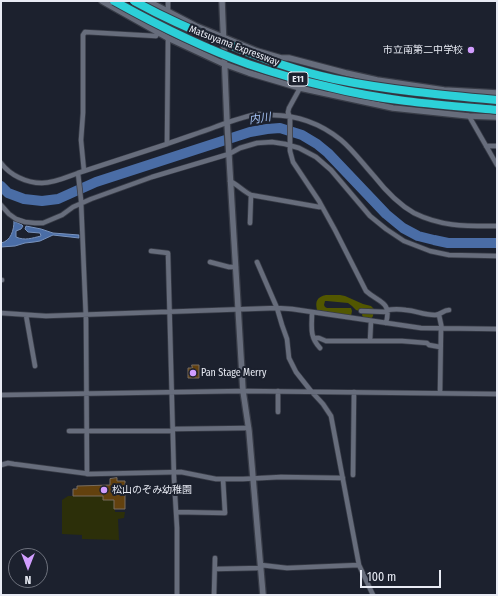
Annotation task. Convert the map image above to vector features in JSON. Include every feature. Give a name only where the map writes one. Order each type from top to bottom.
[{"type":"highway","name":"Matsuyama Expressway","points":[[114,1],[144,18],[196,43],[248,64],[292,78],[330,88],[375,96],[497,110]]},
{"type":"highway","name":"Matsuyama Expressway","points":[[134,1],[199,33],[294,69],[333,78],[421,93],[497,100]]},
{"type":"street","points":[[102,1],[168,38],[224,64],[300,88],[393,108],[469,116],[497,117]]},
{"type":"street","points":[[148,1],[196,26],[281,58],[289,58],[377,80],[444,90],[497,94]]},
{"type":"street","points":[[168,1],[168,12]]},
{"type":"street","points":[[222,1],[227,124],[238,309],[244,391],[254,478],[263,595]]},
{"type":"street","points":[[84,171],[81,140],[83,113],[83,35],[85,32],[156,36],[158,32]]},
{"type":"street","points":[[167,144],[168,38]]},
{"type":"street","points":[[300,88],[288,110],[290,151],[293,162],[322,206],[366,291],[385,304],[387,311],[386,323]]},
{"type":"street","points":[[1,163],[11,173],[19,178],[31,182],[42,183],[79,175],[84,171],[243,118],[259,114],[296,117],[315,123],[342,141],[398,202],[414,212],[430,220],[446,224],[463,226],[497,226]]},
{"type":"street","points":[[469,116],[497,165]]},
{"type":"street","points":[[1,205],[16,219],[35,224],[43,223],[62,215],[81,201],[240,148],[257,143],[272,142],[290,145],[316,157],[331,170],[370,216],[404,241],[430,251],[449,255],[497,256]]},
{"type":"street","points":[[486,146],[497,146]]},
{"type":"street","points":[[79,175],[85,314],[87,474]]},
{"type":"street","points":[[230,181],[236,184],[244,192],[251,195],[318,207],[322,206]]},
{"type":"street","points":[[250,223],[251,195]]},
{"type":"street","points":[[151,251],[168,253],[177,528],[177,595]]},
{"type":"street","points":[[210,262],[229,267],[236,267]]},
{"type":"street","points":[[257,262],[277,308],[287,339],[290,358],[296,372],[323,404],[331,416],[359,565],[373,595]]},
{"type":"street","points":[[1,313],[46,316],[277,308],[421,328],[497,329]]},
{"type":"street","points":[[361,311],[407,310],[421,314],[439,315],[444,311],[449,310]]},
{"type":"street","points":[[312,312],[312,336],[320,348]]},
{"type":"street","points":[[26,315],[35,366]]},
{"type":"street","points":[[439,315],[441,329],[440,393]]},
{"type":"street","points":[[370,341],[371,321]]},
{"type":"street","points":[[314,338],[326,341],[402,341],[427,343],[440,347]]},
{"type":"street","points":[[1,395],[244,391],[497,394]]},
{"type":"street","points":[[278,391],[278,412]]},
{"type":"street","points":[[353,475],[354,392]]},
{"type":"street","points":[[69,431],[248,428]]},
{"type":"street","points":[[1,465],[8,463],[87,474],[181,472],[207,478],[223,479],[281,477],[343,478]]},
{"type":"street","points":[[176,512],[225,513],[223,479]]},
{"type":"street","points":[[214,595],[216,558]]},
{"type":"street","points":[[215,569],[261,566],[287,568],[359,565]]},
{"type":"green space","points":[[68,496],[103,496],[103,500],[114,500],[115,512],[125,512],[124,518],[118,519],[119,540],[82,539],[82,535],[62,534],[62,500]]},
{"type":"shaded area","points":[[326,295],[345,296],[371,306],[374,309],[373,316],[371,319],[363,317],[363,312],[356,310],[348,303],[325,301],[324,305],[327,308],[351,308],[351,316],[317,310],[317,300]]},
{"type":"water","points":[[14,221],[23,226],[21,229],[16,231],[16,237],[22,239],[41,236],[40,233],[28,232],[25,229],[26,226],[53,233],[79,235],[79,238],[53,235],[40,241],[1,247],[1,243],[10,238]]},
{"type":"building","name":"Pan Stage Merry","points":[[192,365],[199,365],[199,378],[188,378],[188,368],[192,368]]},
{"type":"building","points":[[117,478],[117,481],[125,481],[125,509],[114,509],[114,500],[103,500],[103,496],[73,496],[73,489],[77,489],[77,486],[110,485],[110,479]]},
{"type":"waterway","name":"内川","points":[[1,186],[8,193],[24,199],[42,201],[58,199],[96,182],[250,132],[280,128],[302,135],[317,144],[328,153],[386,214],[403,228],[418,236],[448,243],[497,243]]},
{"type":"place","name":"市立南第二中学校","points":[[471,50]]},
{"type":"place","name":"Pan Stage Merry","points":[[193,373]]},
{"type":"place","name":"松山のぞみ幼稚園","points":[[104,490]]}]
